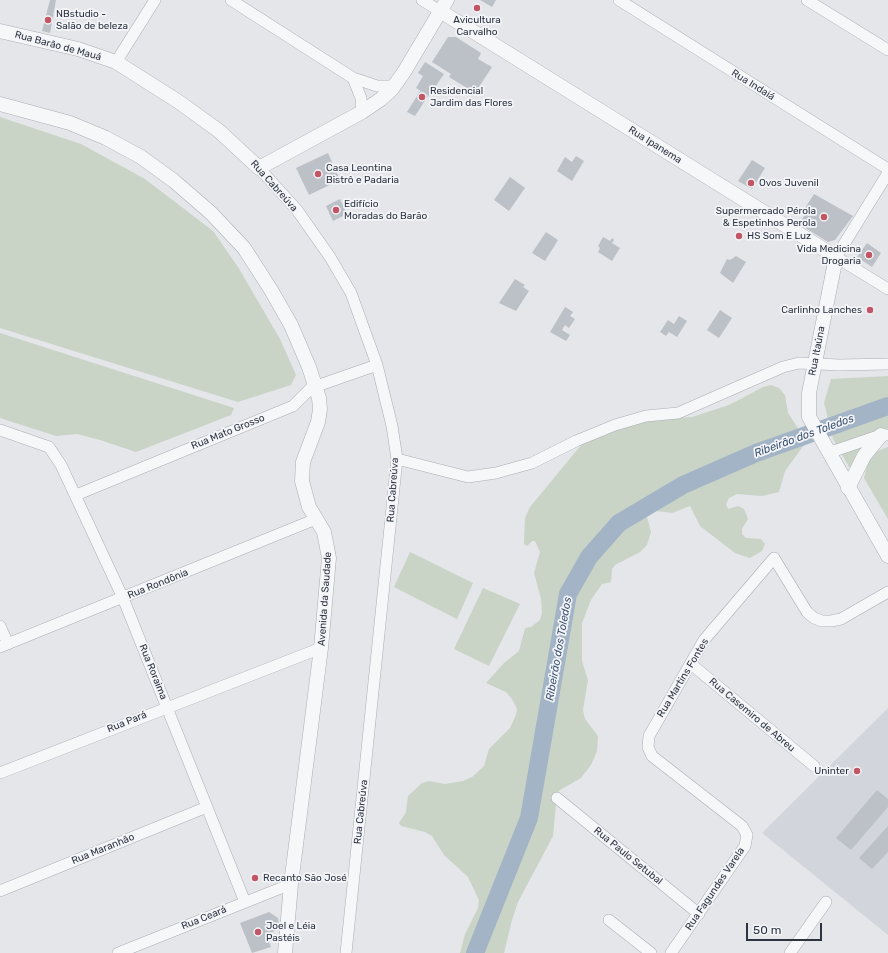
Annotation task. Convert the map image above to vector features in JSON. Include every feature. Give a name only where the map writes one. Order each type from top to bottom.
[{"type":"street","points":[[116,62],[155,0]]},
{"type":"street","points":[[231,0],[353,78],[377,86],[394,86]]},
{"type":"street","name":"Rua Ipanema","points":[[422,0],[444,6],[888,289]]},
{"type":"street","name":"Rua Indaiá","points":[[619,0],[888,169]]},
{"type":"street","points":[[807,0],[888,50]]},
{"type":"street","points":[[259,168],[362,112],[381,98],[394,86],[444,6]]},
{"type":"street","name":"Rua Barão de Mauá","points":[[0,31],[78,49],[116,62]]},
{"type":"street","name":"Rua Cabreúva","points":[[116,62],[180,102],[213,127],[259,168],[297,210],[330,258],[350,293],[377,365],[392,426],[397,459],[346,953]]},
{"type":"street","points":[[353,78],[361,98],[362,112]]},
{"type":"street","name":"Avenida da Saudade","points":[[0,104],[70,123],[106,138],[141,157],[212,213],[244,248],[272,290],[292,326],[319,398],[318,422],[303,462],[302,481],[304,495],[324,532],[329,558],[321,648],[291,884],[285,953]]},
{"type":"street","name":"Rua Itaúna","points":[[888,173],[836,257],[808,393],[809,417],[888,556]]},
{"type":"street","points":[[397,459],[468,477],[496,473],[532,464],[576,441],[615,425],[646,416],[678,413],[783,367],[799,363],[863,366],[888,364]]},
{"type":"street","name":"Rua Mato Grosso","points":[[76,495],[293,406],[311,388],[377,365]]},
{"type":"street","name":"Rua Roraima","points":[[0,430],[49,446],[61,465],[123,598],[245,902]]},
{"type":"street","points":[[826,449],[885,435]]},
{"type":"street","points":[[848,488],[864,456],[885,435]]},
{"type":"street","name":"Rua Rondônia","points":[[4,645],[316,519]]},
{"type":"street","name":"Rua Martins Fontes","points":[[648,747],[649,736],[704,640],[774,558],[807,612],[814,618],[822,621],[840,619],[888,592]]},
{"type":"street","points":[[0,626],[4,645]]},
{"type":"street","name":"Rua Pará","points":[[0,773],[167,706],[321,648]]},
{"type":"street","name":"Rua Casemiro de Abreu","points":[[691,664],[814,766]]},
{"type":"street","name":"Rua Fagundes Varela","points":[[648,747],[652,756],[742,826],[746,835],[745,846],[671,953]]},
{"type":"street","name":"Rua Paulo Setubal","points":[[557,798],[699,914]]},
{"type":"street","name":"Rua Maranhão","points":[[0,890],[207,807]]},
{"type":"street","name":"Rua Ceará","points":[[118,953],[291,884]]},
{"type":"street","points":[[790,953],[826,902]]},
{"type":"street","points":[[609,920],[651,953]]},
{"type":"shaded area","points":[[0,117],[81,144],[145,179],[213,231],[238,267],[280,339],[296,375],[291,385],[238,402],[0,328]]},
{"type":"shaded area","points":[[0,333],[234,408],[231,415],[136,452],[77,434],[56,436],[0,418]]},
{"type":"shaded area","points":[[888,376],[888,441],[879,442],[851,470],[833,439],[824,403],[831,379]]},
{"type":"shaded area","points":[[771,385],[779,388],[785,395],[788,413],[803,436],[804,445],[785,471],[779,492],[762,496],[737,494],[729,498],[726,504],[728,509],[738,506],[744,509],[748,519],[742,529],[742,534],[746,538],[761,539],[765,544],[762,551],[750,558],[735,553],[700,526],[690,506],[672,513],[649,510],[646,513],[651,532],[647,545],[640,552],[615,565],[612,569],[611,582],[602,584],[591,600],[582,623],[582,661],[588,680],[583,710],[585,719],[598,736],[597,751],[591,765],[581,778],[560,790],[557,794],[553,836],[518,902],[504,953],[460,953],[465,934],[478,908],[479,900],[468,877],[444,855],[432,836],[425,832],[401,826],[399,823],[406,812],[408,796],[422,783],[429,781],[445,784],[463,781],[472,777],[484,766],[489,749],[510,728],[516,715],[517,709],[512,699],[506,692],[486,683],[504,663],[519,651],[525,628],[531,627],[540,620],[542,613],[541,599],[534,573],[540,552],[535,541],[532,541],[527,546],[524,544],[525,518],[530,507],[582,444],[635,416],[675,418],[692,417],[729,405],[763,387]]},
{"type":"shaded area","points":[[888,447],[888,519],[864,478],[868,461],[875,452]]},
{"type":"shaded area","points":[[410,552],[473,583],[457,619],[394,587]]},
{"type":"shaded area","points":[[483,588],[520,604],[489,666],[454,649]]},
{"type":"shaded area","name":"Uninter","points":[[888,708],[888,935],[762,833]]},
{"type":"building","name":"NBstudio - Salão de beleza","points":[[50,0],[56,0],[50,33],[42,31]]},
{"type":"building","points":[[480,0],[496,0],[492,7]]},
{"type":"building","points":[[448,37],[456,37],[481,53],[478,59],[492,67],[475,93],[449,77],[451,74],[432,62]]},
{"type":"building","points":[[425,62],[444,74],[429,96],[416,88],[423,76],[418,73]]},
{"type":"building","points":[[420,91],[428,96],[415,116],[407,112]]},
{"type":"building","name":"Casa Leontina Bistrô e Padaria","points":[[328,153],[340,180],[309,195],[296,168]]},
{"type":"building","points":[[576,156],[584,161],[572,181],[557,171],[565,157],[572,162]]},
{"type":"building","points":[[752,160],[765,168],[752,189],[738,181]]},
{"type":"building","points":[[510,177],[525,188],[509,211],[494,200]]},
{"type":"building","name":"Supermercado Pérola & Espetinhos Perola","points":[[814,194],[853,216],[835,240],[828,242],[799,224],[808,210],[805,208]]},
{"type":"building","name":"Edifício Moradas do Barão","points":[[340,199],[347,214],[333,221],[326,206]]},
{"type":"building","points":[[546,232],[558,240],[545,261],[532,253]]},
{"type":"building","points":[[603,237],[610,241],[612,238],[614,240],[612,243],[620,248],[612,261],[598,252],[600,248],[598,246]]},
{"type":"building","name":"Vida Medicina Drogaria","points":[[867,243],[881,253],[872,267],[857,257]]},
{"type":"building","points":[[736,256],[746,262],[733,283],[720,273],[727,259],[730,260]]},
{"type":"building","points":[[515,279],[525,285],[523,287],[529,291],[516,311],[499,303]]},
{"type":"building","points":[[565,307],[573,312],[570,316],[575,319],[569,328],[565,325],[562,330],[570,335],[566,341],[550,332]]},
{"type":"building","points":[[720,310],[732,318],[719,338],[707,330]]},
{"type":"building","points":[[679,316],[687,321],[677,337],[669,332],[666,336],[660,332],[668,320],[674,324]]},
{"type":"building","points":[[877,790],[888,799],[888,807],[851,850],[836,838]]},
{"type":"building","points":[[888,826],[888,852],[872,869],[859,858]]},
{"type":"building","name":"Joel e Léia Pastéis","points":[[269,912],[278,918],[279,925],[278,930],[266,934],[271,947],[252,953],[240,923]]},
{"type":"waterway","name":"Ribeirão dos Toledos","points":[[475,953],[529,818],[568,594],[589,557],[619,523],[683,485],[756,453],[888,406]]},
{"type":"place","name":"Avicultura Carvalho","points":[[477,8]]},
{"type":"place","name":"NBstudio - Salão de beleza","points":[[48,20]]},
{"type":"place","name":"Residencial Jardim das Flores","points":[[422,97]]},
{"type":"place","name":"Casa Leontina Bistrô e Padaria","points":[[318,174]]},
{"type":"place","name":"Ovos Juvenil","points":[[751,183]]},
{"type":"place","name":"Edifício Moradas do Barão","points":[[336,210]]},
{"type":"place","name":"Supermercado Pérola & Espetinhos Perola","points":[[824,217]]},
{"type":"place","name":"HS Som E Luz","points":[[739,236]]},
{"type":"place","name":"Vida Medicina Drogaria","points":[[869,255]]},
{"type":"place","name":"Carlinho Lanches","points":[[870,310]]},
{"type":"place","name":"Uninter","points":[[857,771]]},
{"type":"place","name":"Recanto São José","points":[[255,878]]},
{"type":"place","name":"Joel e Léia Pastéis","points":[[258,932]]}]
